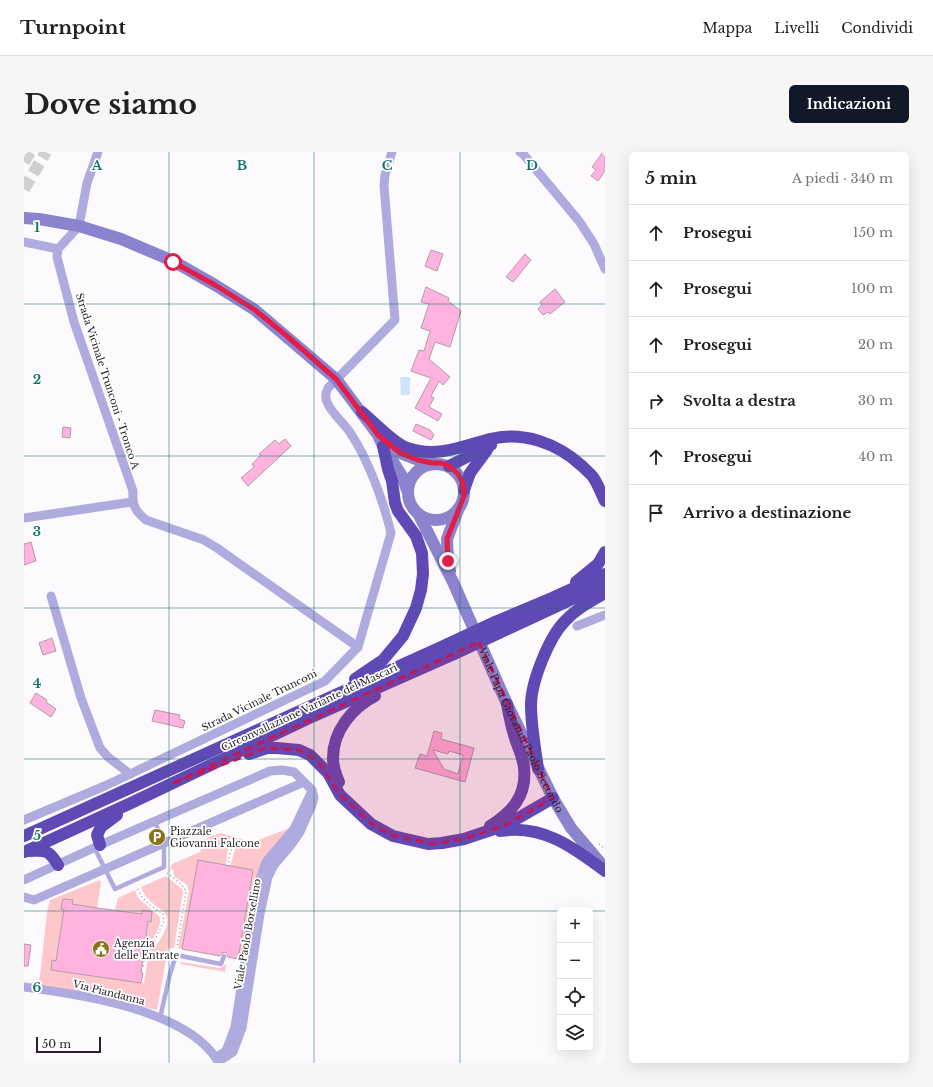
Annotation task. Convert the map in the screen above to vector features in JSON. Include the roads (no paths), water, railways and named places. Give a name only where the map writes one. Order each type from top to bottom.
[{"type":"highway","points":[[362,412],[389,437],[405,448],[424,452],[446,452],[490,439],[506,436],[528,438],[551,445],[573,459],[592,476],[605,501]]},
{"type":"highway","points":[[449,466],[491,445],[528,438]]},
{"type":"highway","points":[[300,711],[365,673],[382,660],[403,636],[416,608],[421,590],[422,553],[416,536],[411,527],[398,511],[395,503],[392,481],[381,441]]},
{"type":"highway","points":[[464,490],[470,473],[482,454],[491,445]]},
{"type":"highway","points":[[552,598],[598,564],[605,552]]},
{"type":"highway","name":"Circonvallazione Variante del Mascari","points":[[497,628],[552,598],[605,574]]},
{"type":"highway","name":"Circonvallazione Variante del Mascari","points":[[24,852],[172,784],[451,649],[497,628],[605,584]]},
{"type":"highway","points":[[538,769],[532,731],[531,703],[536,675],[549,645],[564,621],[587,602],[605,593]]},
{"type":"highway","points":[[349,803],[339,782],[333,758],[336,738],[346,718],[365,702],[451,649]]},
{"type":"highway","name":"Circonvallazione Variante del Mascari","points":[[24,836],[300,711],[451,649]]},
{"type":"highway","points":[[477,834],[509,813],[515,804],[522,787],[524,767],[514,736],[507,704]]},
{"type":"highway","points":[[172,784],[267,748],[289,748],[299,750],[310,755],[318,762],[328,773],[340,795],[371,824],[389,835],[434,844],[458,840],[506,825],[553,798]]},
{"type":"highway","points":[[97,846],[97,836],[102,827],[131,803]]},
{"type":"highway","points":[[477,834],[513,829],[535,831],[564,843],[586,856],[605,870]]},
{"type":"highway","points":[[24,852],[45,850],[52,855],[58,864]]},
{"type":"main road","points":[[24,218],[40,219],[79,226],[121,239],[173,262],[215,285],[255,310],[336,379],[362,412],[381,441],[402,476],[410,504],[419,515],[425,518],[437,520],[450,516],[459,508],[462,502],[464,490],[458,474],[449,466],[441,463],[418,460],[400,453],[381,441]]},
{"type":"main road","points":[[407,490],[410,479],[414,473],[422,467],[432,463]]},
{"type":"main road","name":"Viale Papa Giovanni Paolo Secondo","points":[[453,582],[448,561],[447,539],[459,508]]},
{"type":"main road","name":"Viale Papa Giovanni Paolo Secondo","points":[[419,515],[453,582],[507,704],[553,798],[571,828],[605,870]]},
{"type":"street","points":[[24,242],[58,249],[79,226],[87,183],[98,152]]},
{"type":"street","points":[[336,379],[395,320],[384,186],[385,175],[392,152]]},
{"type":"street","points":[[520,152],[579,221],[594,244],[605,269]]},
{"type":"street","name":"Strada Vicinale Trunconi - Tronco A","points":[[58,249],[57,257],[74,322],[133,491],[132,502],[139,515],[146,520],[204,540],[358,647]]},
{"type":"street","name":"Strada Vicinale Trunconi","points":[[24,820],[130,774],[325,681],[358,647],[386,555],[391,533],[387,516],[365,460],[351,434],[328,404],[325,395],[328,388],[336,379]]},
{"type":"street","points":[[24,518],[132,502]]},
{"type":"street","points":[[51,596],[81,698],[100,748],[130,774]]},
{"type":"street","points":[[577,626],[605,615]]},
{"type":"street","points":[[24,880],[97,846],[270,771],[282,770],[294,772],[304,782],[34,900],[24,897]]},
{"type":"street","name":"Viale Paolo Borsellino","points":[[218,1061],[226,1051],[235,1027],[261,876],[266,862],[294,829],[312,790],[304,782]]},
{"type":"street","name":"Via Piandanna","points":[[24,986],[66,992],[134,1008],[160,1018],[196,1038],[214,1054],[218,1061]]},
{"type":"lane","points":[[97,846],[104,869],[115,889],[164,867],[164,844],[155,822]]},
{"type":"lane","points":[[160,1018],[176,955],[221,964],[224,956]]},
{"type":"water","points":[[400,377],[410,377],[410,395],[401,395]]},
{"type":"tunnel","points":[[24,162],[30,152]]},
{"type":"tunnel","points":[[24,189],[46,152]]},
{"type":"place","name":"Piazzale Giovanni Falcone","points":[[157,837]]},
{"type":"place","name":"Agenzia delle Entrate","points":[[101,949]]}]
